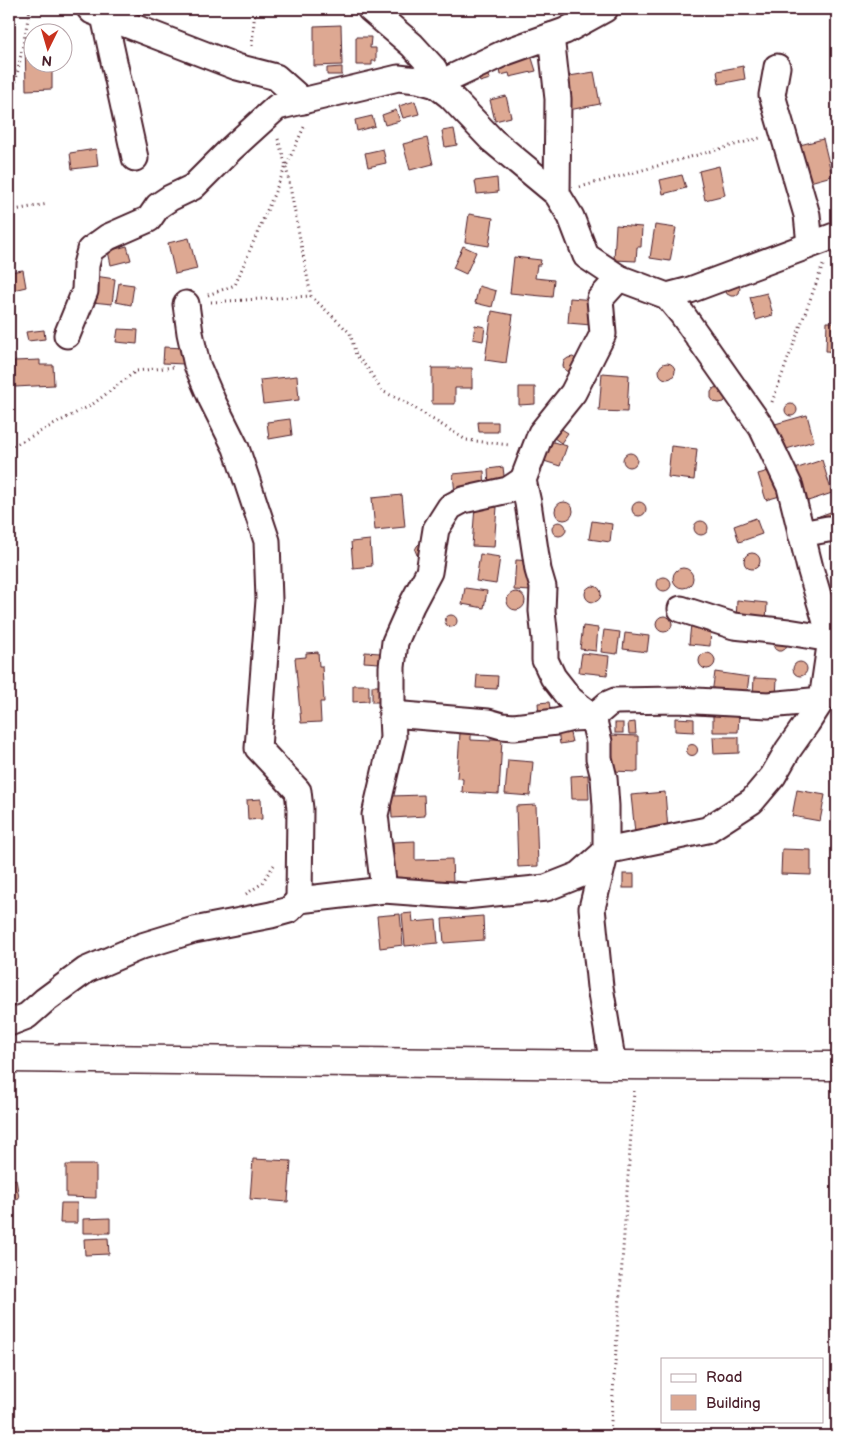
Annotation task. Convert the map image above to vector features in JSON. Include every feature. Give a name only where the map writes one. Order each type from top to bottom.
[{"type":"main road","points":[[9,1058],[837,1066]]},
{"type":"street","points":[[370,9],[412,45],[434,69],[436,85]]},
{"type":"street","points":[[436,85],[506,52],[565,31],[605,9]]},
{"type":"street","points":[[97,13],[237,68],[276,77],[303,101]]},
{"type":"street","points":[[97,13],[135,158]]},
{"type":"street","points":[[551,36],[558,99],[557,194]]},
{"type":"street","points":[[777,67],[772,95],[807,216],[810,244]]},
{"type":"street","points":[[67,335],[85,291],[86,265],[90,250],[108,237],[149,219],[158,206],[192,187],[277,107],[398,78],[418,80],[436,85],[450,96],[492,140],[557,194],[572,217],[586,256],[619,278],[679,300],[762,428],[790,486],[810,568],[835,641],[822,700],[773,776],[752,802],[707,830],[606,851],[579,875],[546,888],[464,896],[384,890],[298,900]]},
{"type":"street","points":[[679,300],[810,244],[836,235]]},
{"type":"street","points":[[619,278],[600,299],[603,334],[573,393],[541,434],[523,480],[538,570],[543,587],[542,611],[545,660],[553,677],[571,700],[593,717],[599,742],[599,758],[604,778],[606,851],[592,908],[600,987],[624,1065]]},
{"type":"street","points":[[9,1023],[27,1016],[86,970],[134,949],[194,930],[289,910],[298,900],[300,809],[298,792],[258,748],[269,600],[267,541],[236,448],[197,365],[186,304]]},
{"type":"street","points":[[384,890],[374,815],[393,738],[392,667],[396,642],[411,606],[429,572],[436,529],[450,507],[457,502],[508,490],[523,480]]},
{"type":"street","points":[[801,534],[837,529]]},
{"type":"street","points":[[681,609],[734,626],[788,632],[835,641]]},
{"type":"street","points":[[392,714],[488,722],[514,727],[572,718],[593,717],[608,704],[615,701],[678,700],[768,705],[822,700]]},
{"type":"path","points":[[9,100],[14,95],[30,9]]},
{"type":"path","points":[[557,194],[782,132]]},
{"type":"path","points":[[186,304],[235,285],[286,166],[311,296],[350,333],[356,355],[382,391],[405,402],[466,440],[510,445],[541,434]]},
{"type":"path","points":[[9,211],[48,204]]},
{"type":"path","points":[[762,428],[836,235]]},
{"type":"path","points":[[186,304],[311,296]]},
{"type":"path","points":[[9,448],[93,404],[136,371],[197,365]]},
{"type":"path","points":[[238,899],[261,884],[277,860]]},
{"type":"path","points":[[610,1436],[624,1065]]},
{"type":"building","points":[[341,25],[342,65],[314,66],[314,26]]},
{"type":"building","points":[[356,37],[371,37],[370,48],[376,48],[376,61],[372,61],[372,65],[356,65]]},
{"type":"building","points":[[531,55],[536,71],[510,77],[509,73],[501,75],[499,64]]},
{"type":"building","points":[[743,66],[745,79],[719,84],[717,71]]},
{"type":"building","points":[[342,67],[342,75],[327,75],[327,68]]},
{"type":"building","points":[[487,69],[490,79],[480,82],[477,72]]},
{"type":"building","points":[[26,72],[52,72],[52,89],[26,90]]},
{"type":"building","points":[[594,72],[600,104],[569,110],[563,77]]},
{"type":"building","points":[[506,96],[511,117],[495,121],[490,100]]},
{"type":"building","points":[[415,101],[419,114],[403,118],[399,106]]},
{"type":"building","points":[[396,110],[400,121],[385,125],[382,115]]},
{"type":"building","points":[[372,116],[375,126],[357,131],[355,120]]},
{"type":"building","points":[[454,129],[457,145],[445,147],[442,131]]},
{"type":"building","points":[[427,138],[433,164],[410,170],[403,144]]},
{"type":"building","points":[[823,139],[832,176],[806,183],[796,146]]},
{"type":"building","points":[[96,149],[98,166],[72,169],[70,153]]},
{"type":"building","points":[[383,149],[386,163],[368,167],[365,153]]},
{"type":"building","points":[[719,166],[725,195],[705,200],[699,171]]},
{"type":"building","points":[[682,175],[686,188],[663,194],[660,180]]},
{"type":"building","points":[[497,178],[498,192],[477,194],[475,181]]},
{"type":"building","points":[[469,214],[493,218],[489,246],[465,242]]},
{"type":"building","points":[[616,225],[642,227],[641,247],[637,247],[636,261],[614,260]]},
{"type":"building","points":[[655,225],[676,228],[670,261],[650,258]]},
{"type":"building","points":[[189,238],[197,269],[175,274],[168,243]]},
{"type":"building","points":[[127,246],[131,260],[111,265],[108,251]]},
{"type":"building","points":[[463,246],[476,252],[466,274],[453,268]]},
{"type":"building","points":[[514,257],[541,260],[540,265],[537,265],[535,278],[554,280],[552,297],[510,293]]},
{"type":"building","points":[[23,270],[26,287],[9,291],[9,272]]},
{"type":"building","points":[[95,276],[115,279],[112,304],[92,302]]},
{"type":"building","points":[[119,283],[134,285],[131,305],[116,302]]},
{"type":"building","points":[[738,284],[740,288],[739,293],[735,296],[727,294],[725,289]]},
{"type":"building","points":[[479,286],[496,291],[492,307],[475,303]]},
{"type":"building","points":[[767,293],[773,315],[756,320],[750,297]]},
{"type":"building","points":[[570,298],[594,300],[591,325],[568,323]]},
{"type":"building","points":[[492,311],[513,315],[506,363],[485,360]]},
{"type":"building","points":[[827,322],[837,322],[837,352],[826,351]]},
{"type":"building","points":[[475,325],[485,327],[483,341],[473,339]]},
{"type":"building","points":[[118,329],[138,330],[137,344],[116,342]]},
{"type":"building","points":[[44,330],[45,339],[28,341],[26,332]]},
{"type":"building","points":[[164,347],[185,348],[184,364],[163,363]]},
{"type":"building","points":[[573,357],[577,360],[569,373],[563,366],[564,361]]},
{"type":"building","points":[[40,360],[40,365],[53,365],[54,385],[15,387],[14,361]]},
{"type":"building","points":[[664,363],[670,363],[675,368],[673,377],[664,379],[659,374],[659,368]]},
{"type":"building","points":[[432,368],[472,368],[472,388],[455,388],[455,404],[432,404]]},
{"type":"building","points":[[602,373],[629,375],[627,412],[599,411]]},
{"type":"building","points":[[297,376],[299,400],[263,404],[260,380]]},
{"type":"building","points":[[519,387],[535,387],[535,404],[519,405]]},
{"type":"building","points":[[719,387],[727,398],[724,402],[719,403],[714,402],[711,398],[711,392],[714,388]]},
{"type":"building","points":[[791,404],[797,410],[791,416],[785,410]]},
{"type":"building","points":[[807,415],[814,441],[783,450],[775,424]]},
{"type":"building","points":[[290,419],[292,435],[269,439],[267,422]]},
{"type":"building","points":[[478,422],[498,422],[498,432],[479,432]]},
{"type":"building","points":[[560,428],[568,433],[561,443],[554,438]]},
{"type":"building","points":[[550,441],[567,446],[560,466],[544,461]]},
{"type":"building","points":[[671,446],[697,449],[694,480],[668,477]]},
{"type":"building","points":[[630,453],[635,455],[637,460],[635,465],[630,467],[625,465],[623,460],[625,455]]},
{"type":"building","points":[[822,460],[832,493],[805,502],[795,469]]},
{"type":"building","points":[[503,467],[505,484],[489,486],[488,469]]},
{"type":"building","points":[[772,470],[780,496],[766,500],[758,474]]},
{"type":"building","points":[[484,471],[485,492],[455,494],[453,474]]},
{"type":"building","points":[[402,495],[405,527],[375,530],[372,498]]},
{"type":"building","points":[[560,502],[568,502],[573,507],[571,518],[560,520],[555,515],[555,507]]},
{"type":"building","points":[[639,502],[644,504],[646,509],[644,514],[639,516],[634,514],[632,509],[634,504]]},
{"type":"building","points":[[475,506],[497,507],[494,547],[472,546]]},
{"type":"building","points":[[836,510],[837,521],[818,528],[814,518]]},
{"type":"building","points":[[756,518],[762,534],[739,542],[734,526]]},
{"type":"building","points":[[592,521],[612,524],[610,542],[589,539]]},
{"type":"building","points":[[698,521],[704,521],[708,528],[704,535],[698,535],[694,531],[694,525]]},
{"type":"building","points":[[559,522],[564,524],[566,529],[564,534],[559,536],[554,534],[552,529],[554,524]]},
{"type":"building","points":[[370,540],[372,566],[353,568],[351,542]]},
{"type":"building","points":[[420,543],[425,543],[421,557],[417,555],[415,550]]},
{"type":"building","points":[[749,553],[755,553],[760,558],[758,567],[749,569],[744,564],[744,558]]},
{"type":"building","points":[[480,554],[500,557],[496,584],[476,581]]},
{"type":"building","points":[[516,560],[533,561],[531,591],[514,590]]},
{"type":"building","points":[[683,568],[690,571],[693,578],[690,585],[683,588],[676,585],[673,578],[676,571]]},
{"type":"building","points":[[661,577],[667,577],[671,584],[667,591],[661,591],[657,587],[657,581]]},
{"type":"building","points":[[593,586],[601,594],[593,602],[585,594]]},
{"type":"building","points":[[465,588],[487,591],[484,608],[462,604]]},
{"type":"building","points":[[512,592],[520,592],[525,597],[523,608],[512,610],[507,605],[507,597]]},
{"type":"building","points":[[737,600],[767,603],[766,623],[736,621]]},
{"type":"building","points":[[453,615],[456,616],[456,626],[449,627],[446,626],[445,619],[446,616]]},
{"type":"building","points":[[664,616],[672,624],[664,632],[656,624]]},
{"type":"building","points":[[691,624],[711,625],[710,646],[689,644]]},
{"type":"building","points":[[583,626],[598,628],[596,651],[580,649]]},
{"type":"building","points":[[604,630],[620,632],[617,654],[601,652]]},
{"type":"building","points":[[625,633],[649,636],[647,652],[623,649]]},
{"type":"building","points":[[775,641],[786,641],[785,649],[778,651],[775,649],[773,645]]},
{"type":"building","points":[[318,652],[319,666],[322,666],[324,702],[320,702],[321,722],[301,723],[295,658],[306,657],[306,653]]},
{"type":"building","points":[[365,652],[380,653],[379,663],[364,662]]},
{"type":"building","points":[[582,653],[609,656],[607,675],[579,672]]},
{"type":"building","points":[[707,653],[715,661],[707,669],[699,661]]},
{"type":"building","points":[[800,662],[805,664],[807,669],[805,674],[800,676],[795,674],[793,669],[795,664]]},
{"type":"building","points":[[715,672],[749,677],[746,699],[712,694]]},
{"type":"building","points":[[477,675],[498,676],[497,689],[476,688]]},
{"type":"building","points":[[754,678],[777,679],[776,698],[753,696]]},
{"type":"building","points":[[353,685],[369,685],[369,701],[353,702]]},
{"type":"building","points":[[372,686],[382,686],[382,702],[372,702]]},
{"type":"building","points":[[549,702],[551,713],[539,715],[538,703]]},
{"type":"building","points":[[713,714],[739,715],[738,732],[713,732]]},
{"type":"building","points":[[675,718],[694,719],[694,732],[675,731]]},
{"type":"building","points":[[635,722],[636,734],[629,734],[628,723]]},
{"type":"building","points":[[615,723],[623,723],[623,733],[615,733]]},
{"type":"building","points":[[569,729],[572,742],[560,744],[558,731]]},
{"type":"building","points":[[460,733],[471,734],[471,740],[491,741],[491,739],[502,739],[499,794],[462,792],[463,779],[457,778]]},
{"type":"building","points":[[611,735],[638,736],[638,772],[611,771]]},
{"type":"building","points":[[713,737],[739,737],[739,753],[714,754]]},
{"type":"building","points":[[690,745],[694,745],[697,750],[696,754],[690,755],[687,752],[687,748]]},
{"type":"building","points":[[508,760],[533,762],[530,796],[505,794]]},
{"type":"building","points":[[588,775],[589,799],[572,799],[571,776]]},
{"type":"building","points":[[797,790],[825,795],[820,821],[792,816]]},
{"type":"building","points":[[665,792],[668,830],[635,833],[631,795]]},
{"type":"building","points":[[424,795],[425,816],[392,818],[391,796]]},
{"type":"building","points":[[261,799],[262,819],[248,820],[247,800]]},
{"type":"building","points":[[536,805],[538,866],[518,867],[516,806]]},
{"type":"building","points":[[415,841],[415,860],[452,859],[453,883],[395,886],[393,842]]},
{"type":"building","points":[[782,849],[811,850],[811,875],[781,874]]},
{"type":"building","points":[[623,874],[634,874],[634,888],[623,888]]},
{"type":"building","points":[[412,913],[413,922],[436,920],[438,943],[405,946],[402,914]]},
{"type":"building","points":[[400,914],[403,945],[380,948],[377,916]]},
{"type":"building","points":[[483,916],[484,940],[444,943],[442,919]]},
{"type":"building","points":[[253,1159],[291,1161],[288,1202],[250,1199]]},
{"type":"building","points":[[66,1165],[96,1165],[96,1198],[66,1197]]},
{"type":"building","points":[[16,1179],[19,1198],[9,1200],[9,1181]]},
{"type":"building","points":[[61,1203],[77,1203],[77,1223],[60,1223]]},
{"type":"building","points":[[110,1218],[110,1233],[83,1233],[83,1219]]},
{"type":"building","points":[[108,1238],[109,1254],[85,1255],[84,1239]]}]
